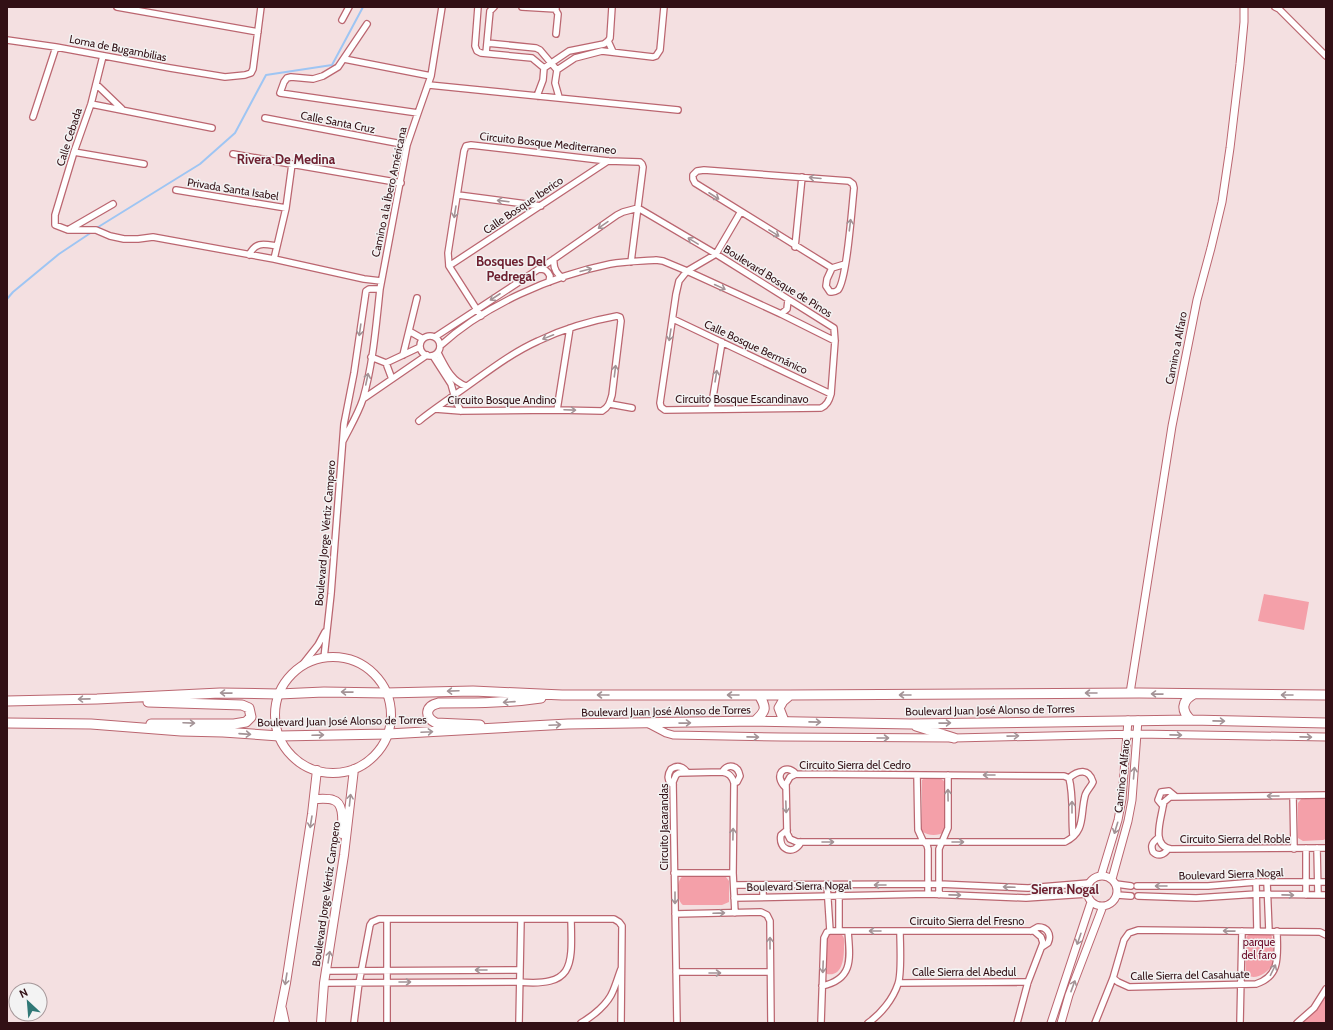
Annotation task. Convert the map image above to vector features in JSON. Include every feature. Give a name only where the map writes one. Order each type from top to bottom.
[{"type":"main road","points":[[324,658],[343,659],[360,666],[371,673],[380,682],[386,693],[393,714],[384,743],[376,754],[366,763],[354,769],[333,772],[317,770],[309,767],[296,759],[285,747],[279,736],[275,716],[276,701],[288,677],[303,664],[324,658]]},
{"type":"main road","name":"Boulevard Juan José Alonso de Torres","points":[[7,701],[97,699],[220,693],[279,694],[324,692],[386,693],[473,691],[562,695],[1130,693],[1326,695]]},
{"type":"main road","points":[[1191,720],[1185,715],[1183,708],[1188,697],[1194,694]]},
{"type":"main road","points":[[516,728],[474,724],[436,723],[428,717],[428,712],[433,704],[518,701],[562,695]]},
{"type":"main road","points":[[755,721],[764,712],[765,708],[759,695]]},
{"type":"main road","points":[[784,721],[779,708],[783,700],[790,695]]},
{"type":"main road","points":[[122,727],[180,723],[234,724],[246,722],[251,717],[249,708],[242,705],[154,702],[123,697]]},
{"type":"main road","name":"Boulevard Juan José Alonso de Torres","points":[[7,722],[60,723],[279,736],[388,734],[568,724],[755,721],[911,724],[1191,720],[1326,723]]},
{"type":"main road","points":[[911,724],[954,738]]},
{"type":"main road","name":"Boulevard Jorge Vértiz Campero","points":[[320,1022],[324,983],[344,855],[354,769]]},
{"type":"main road","points":[[278,1023],[314,799],[317,770]]},
{"type":"main road","points":[[314,799],[331,799],[336,800],[339,804],[341,809],[344,855]]},
{"type":"main road","points":[[282,1002],[285,1023]]},
{"type":"street","points":[[117,7],[258,32],[261,7]]},
{"type":"street","points":[[342,20],[349,7]]},
{"type":"street","name":"Camino a la Íbero Américana","points":[[380,289],[408,145],[418,112],[432,76],[442,7]]},
{"type":"street","points":[[478,7],[475,46],[477,50],[481,53],[532,58],[544,68]]},
{"type":"street","points":[[486,53],[490,11],[494,7]]},
{"type":"street","points":[[522,7],[555,8],[558,14],[556,34]]},
{"type":"street","points":[[537,96],[542,83],[544,68],[569,51],[608,42],[610,38],[612,7]]},
{"type":"street","points":[[559,97],[555,83],[557,70],[575,58],[599,52],[656,56],[660,50],[664,7]]},
{"type":"street","name":"Camino a Alfaro","points":[[1130,693],[1172,426],[1197,300],[1222,202],[1240,64],[1244,7]]},
{"type":"street","points":[[1279,8],[1326,56]]},
{"type":"street","points":[[367,24],[338,67],[323,76],[313,79],[287,78],[280,93],[418,112]]},
{"type":"street","name":"Loma de Bugambilias","points":[[7,40],[56,47],[225,77],[245,76],[251,73],[253,69],[258,32]]},
{"type":"street","points":[[608,42],[613,52]]},
{"type":"street","points":[[487,44],[536,48],[540,50],[557,70]]},
{"type":"street","points":[[33,117],[56,47]]},
{"type":"street","name":"Calle Cebada","points":[[68,230],[55,225],[55,216],[96,84],[103,56]]},
{"type":"street","points":[[344,59],[432,76]]},
{"type":"street","points":[[96,84],[123,110]]},
{"type":"street","points":[[428,85],[678,110]]},
{"type":"street","points":[[90,104],[212,128]]},
{"type":"street","name":"Calle Santa Cruz","points":[[265,118],[408,145]]},
{"type":"street","name":"Circuito Bosque Mediterraneo","points":[[449,266],[448,253],[466,146],[470,145],[608,161],[640,162],[643,167],[638,208]]},
{"type":"street","points":[[74,152],[144,164]]},
{"type":"street","points":[[233,154],[401,183]]},
{"type":"street","name":"Calle Bosque Iberico","points":[[449,266],[608,161]]},
{"type":"street","name":"Privada Santa Isabel","points":[[274,259],[286,208],[292,164]]},
{"type":"street","points":[[832,268],[827,279],[826,286],[830,292],[837,290],[840,286],[845,264],[854,188],[853,184],[849,181],[704,170],[693,175],[695,183],[795,247],[832,268],[845,264]]},
{"type":"street","points":[[795,247],[802,177]]},
{"type":"street","name":"Privada Santa Isabel","points":[[176,190],[286,208]]},
{"type":"street","points":[[458,196],[542,206]]},
{"type":"street","points":[[68,230],[113,204]]},
{"type":"street","points":[[435,337],[554,259],[617,215],[638,208],[631,262]]},
{"type":"street","name":"Boulevard Bosque de Pinos","points":[[638,208],[716,254],[834,328],[835,341]]},
{"type":"street","points":[[687,271],[716,254],[740,212]]},
{"type":"street","points":[[68,230],[96,230],[110,236],[124,239],[153,237],[249,254],[364,279],[381,281]]},
{"type":"street","points":[[249,254],[252,248],[257,245],[277,246]]},
{"type":"street","points":[[554,259],[556,272],[563,278]]},
{"type":"street","name":"Boulevard Bosque de Pinos","points":[[440,346],[454,333],[481,316],[511,299],[549,282],[611,264],[656,260],[663,261],[687,271],[781,314],[835,341]]},
{"type":"street","points":[[449,266],[481,316]]},
{"type":"street","points":[[539,269],[545,269],[548,272],[550,276],[549,282]]},
{"type":"street","name":"Circuito Bosque Escandinavo","points":[[687,271],[680,280],[676,294],[660,402],[661,407],[665,410],[821,408],[826,406],[831,394]]},
{"type":"street","name":"Boulevard Jorge Vértiz Campero","points":[[324,658],[331,600],[344,424],[354,373],[366,291],[369,288],[380,289],[372,357],[363,399],[357,415],[343,441]]},
{"type":"street","points":[[403,355],[417,298]]},
{"type":"street","points":[[781,314],[787,309],[788,300]]},
{"type":"street","name":"Circuito Bosque Andino","points":[[433,355],[457,383],[466,386],[539,340],[588,322],[616,316],[620,317],[621,321],[610,404],[607,409],[602,411],[461,411],[435,409]]},
{"type":"street","name":"Calle Bosque Bermánico","points":[[673,319],[831,394]]},
{"type":"street","points":[[557,410],[570,328]]},
{"type":"street","points":[[409,331],[423,339]]},
{"type":"street","points":[[363,399],[392,379],[433,355],[440,346],[439,341],[435,337],[427,336],[423,339],[420,347],[386,363]]},
{"type":"street","points":[[831,394],[835,341]]},
{"type":"street","points":[[711,409],[722,342]]},
{"type":"street","points":[[420,347],[424,354],[433,355]]},
{"type":"street","name":"Circuito Bosque Andino","points":[[433,355],[451,384],[454,396],[435,409]]},
{"type":"street","points":[[372,357],[386,363],[392,379]]},
{"type":"street","points":[[461,411],[454,396],[466,386]]},
{"type":"street","points":[[610,404],[632,408]]},
{"type":"street","points":[[419,421],[435,409]]},
{"type":"street","name":"Boulevard Jorge Vértiz Campero","points":[[303,664],[318,645],[327,626]]},
{"type":"street","name":"Camino a Alfaro","points":[[1101,876],[1118,820],[1122,799],[1128,720]]},
{"type":"street","name":"Camino a Alfaro","points":[[1114,881],[1132,800],[1138,720]]},
{"type":"street","points":[[647,723],[673,735],[954,738],[1137,734],[1326,737]]},
{"type":"street","name":"Circuito Jacarandas","points":[[675,1022],[676,972],[674,779],[679,773],[722,772],[723,769],[732,766],[738,769],[740,776],[737,782],[734,783]]},
{"type":"street","points":[[796,774],[788,769],[780,774],[779,779],[786,788],[788,836],[793,841],[801,842],[1062,842],[1069,840],[1073,836],[1071,788],[1069,778]]},
{"type":"street","points":[[722,772],[726,772],[730,775],[734,783],[734,885]]},
{"type":"street","name":"Circuito Sierra del Cedro","points":[[786,788],[789,779],[796,774],[1064,776],[1069,778],[1074,773],[1082,772],[1088,774],[1093,782],[1086,793],[1078,832],[1073,836]]},
{"type":"street","points":[[917,775],[918,830],[928,849],[928,894]]},
{"type":"street","points":[[939,895],[939,849],[948,828],[948,775]]},
{"type":"street","points":[[1163,806],[1158,800],[1161,792],[1166,790],[1175,796]]},
{"type":"street","points":[[1168,849],[1161,855],[1158,855],[1153,852],[1152,843],[1158,838],[1163,806],[1167,799],[1175,796],[1326,795]]},
{"type":"street","points":[[1293,796],[1294,849]]},
{"type":"street","points":[[787,830],[781,835],[781,844],[783,848],[792,850],[796,849],[801,842]]},
{"type":"street","name":"Circuito Sierra del Roble","points":[[1158,838],[1160,844],[1168,849],[1326,848]]},
{"type":"street","points":[[1306,848],[1306,895]]},
{"type":"street","points":[[1317,848],[1318,895]]},
{"type":"street","points":[[674,873],[733,872]]},
{"type":"street","points":[[1114,881],[1117,887],[1117,895],[1112,903],[1103,906],[1091,902],[1087,894],[1089,883],[1094,878],[1101,876],[1109,877],[1114,881],[1130,886]]},
{"type":"street","points":[[1256,882],[1257,931]]},
{"type":"street","name":"Boulevard Sierra Nogal","points":[[1137,886],[1208,886],[1256,882],[1326,882]]},
{"type":"street","points":[[1267,882],[1269,931]]},
{"type":"street","name":"Boulevard Sierra Nogal","points":[[1087,894],[1026,898],[928,894],[734,898],[734,885],[939,884],[1028,888],[1089,883]]},
{"type":"street","points":[[763,885],[763,897]]},
{"type":"street","points":[[780,885],[780,897]]},
{"type":"street","points":[[821,1023],[824,938],[827,932],[830,931],[827,885]]},
{"type":"street","points":[[839,885],[839,931]]},
{"type":"street","name":"Boulevard Sierra Nogal","points":[[1117,895],[1196,898],[1256,894],[1326,895]]},
{"type":"street","points":[[734,898],[735,913]]},
{"type":"street","points":[[1051,1023],[1091,902]]},
{"type":"street","points":[[1060,1023],[1069,995],[1103,906]]},
{"type":"street","points":[[675,914],[761,912],[769,918],[772,1022]]},
{"type":"street","points":[[354,1023],[359,983],[370,925],[372,922],[379,919],[614,919],[622,926],[621,1023]]},
{"type":"street","points":[[387,919],[387,1023]]},
{"type":"street","points":[[519,1023],[521,919]]},
{"type":"street","points":[[324,983],[543,983],[555,980],[564,974],[570,961],[572,950],[571,919]]},
{"type":"street","points":[[1017,1023],[1028,982],[1042,947],[1048,943],[1050,935],[1042,927],[1038,927],[1031,931]]},
{"type":"street","points":[[1095,1023],[1113,978],[1124,940],[1129,933],[1133,931],[1277,932],[1322,929],[1326,935]]},
{"type":"street","name":"Circuito Sierra del Fresno","points":[[830,931],[1031,931],[1037,932],[1041,937],[1042,947]]},
{"type":"street","points":[[822,986],[837,981],[842,977],[847,969],[849,961],[848,931]]},
{"type":"street","points":[[868,1023],[888,1003],[899,983],[900,931]]},
{"type":"street","points":[[1240,1023],[1242,931]]},
{"type":"street","name":"Calle Sierra del Casahuate","points":[[1113,978],[1129,987],[1256,984],[1267,979],[1274,970],[1277,959],[1277,932]]},
{"type":"street","points":[[581,1023],[593,1015],[612,993],[622,965]]},
{"type":"street","points":[[327,971],[520,970]]},
{"type":"street","points":[[676,972],[770,972]]},
{"type":"street","name":"Calle Sierra del Abedul","points":[[899,983],[1028,982]]},
{"type":"street","points":[[1297,1023],[1314,1008],[1326,989]]},
{"type":"green space","points":[[1264,594],[1309,602],[1304,630],[1258,621]]},
{"type":"green space","points":[[926,777],[940,778],[944,781],[945,825],[944,832],[939,834],[930,835],[922,831],[922,780]]},
{"type":"green space","points":[[1302,798],[1326,799],[1326,839],[1303,841],[1298,838],[1298,803]]},
{"type":"green space","points":[[683,876],[726,877],[729,881],[729,902],[722,905],[683,905],[679,899],[678,886]]},
{"type":"green space","points":[[831,933],[837,933],[844,937],[843,962],[836,973],[827,974],[825,971],[825,941]]},
{"type":"green space","name":"parque del faro","points":[[1252,933],[1270,934],[1273,943],[1272,965],[1267,972],[1254,977],[1250,976],[1246,970],[1245,940],[1247,936]]},
{"type":"green space","points":[[1326,994],[1326,1023],[1297,1023]]},
{"type":"waterway","points":[[95,229],[200,164],[235,133],[266,75],[332,65],[363,7]]},
{"type":"waterway","points":[[7,299],[13,292],[59,254],[92,232]]},
{"type":"district","name":"Rivera De Medina","points":[[286,159]]},
{"type":"district","name":"Bosques Del Pedregal","points":[[511,268]]},
{"type":"district","name":"Sierra Nogal","points":[[1065,889]]}]
